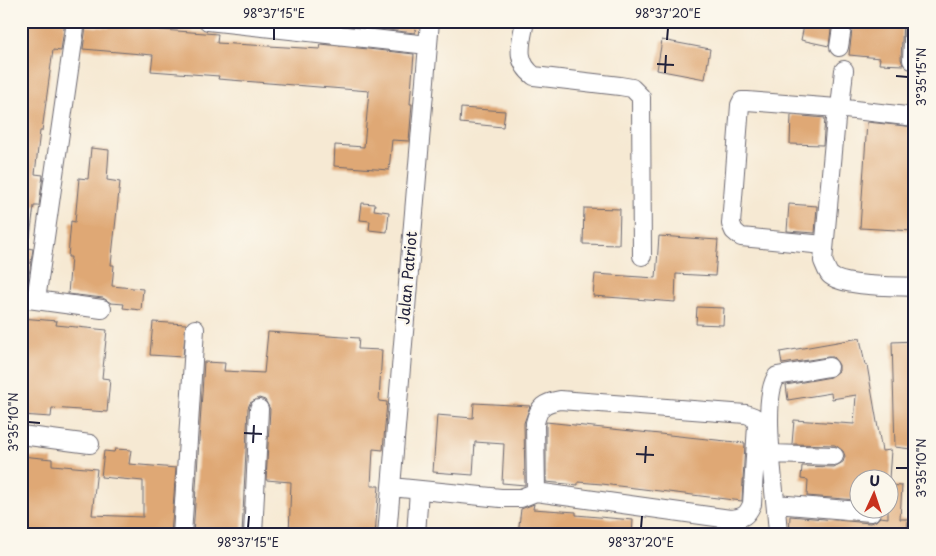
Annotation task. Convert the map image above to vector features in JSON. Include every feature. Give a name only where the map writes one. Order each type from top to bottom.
[{"type":"street","points":[[76,21],[29,299],[102,309]]},
{"type":"street","points":[[208,21],[428,45]]},
{"type":"street","name":"Jalan Patriot","points":[[387,535],[430,21]]},
{"type":"street","points":[[525,21],[521,60],[525,70],[534,76],[632,88],[642,97],[642,256]]},
{"type":"street","points":[[839,47],[843,21]]},
{"type":"street","points":[[912,60],[914,21]]},
{"type":"street","points":[[844,70],[838,108],[823,261],[830,275],[840,281],[857,284],[915,287]]},
{"type":"street","points":[[824,245],[741,237],[734,232],[730,224],[740,105],[742,101],[838,108],[915,117]]},
{"type":"street","points":[[182,535],[195,330]]},
{"type":"street","points":[[778,535],[771,454],[769,412],[771,391],[777,376],[829,368]]},
{"type":"street","points":[[391,487],[512,499],[528,496],[536,492],[730,519],[742,518],[748,514],[752,504],[757,425],[754,417],[746,414],[580,401],[560,400],[550,402],[544,405],[538,413],[536,423],[536,492]]},
{"type":"street","points":[[253,535],[259,409]]},
{"type":"street","points":[[21,435],[90,444]]},
{"type":"street","points":[[771,454],[834,456]]},
{"type":"street","points":[[416,535],[419,490]]},
{"type":"street","points":[[776,504],[848,510]]},
{"type":"building","points":[[21,21],[65,21],[61,51],[53,50],[35,174],[43,175],[39,206],[34,206],[30,237],[21,237]]},
{"type":"building","points":[[110,21],[151,21],[150,29],[218,34],[217,43],[320,49],[321,44],[414,54],[409,141],[392,140],[389,170],[334,166],[335,145],[364,147],[369,91],[218,79],[219,76],[151,71],[153,55],[83,49],[86,26],[109,28]]},
{"type":"building","points":[[323,21],[416,21],[415,33],[323,23]]},
{"type":"building","points":[[805,21],[832,21],[829,46],[801,40]]},
{"type":"building","points":[[853,21],[903,21],[901,59],[903,65],[879,64],[880,58],[849,55]]},
{"type":"building","points":[[662,40],[710,49],[705,79],[657,70]]},
{"type":"building","points":[[461,108],[505,111],[503,127],[460,123]]},
{"type":"building","points":[[791,115],[825,118],[823,145],[790,144]]},
{"type":"building","points":[[867,122],[915,127],[915,231],[860,228]]},
{"type":"building","points":[[91,148],[109,150],[107,180],[120,182],[111,265],[114,265],[112,286],[143,289],[141,310],[123,308],[124,304],[111,303],[103,298],[68,294],[71,257],[68,257],[71,221],[75,222],[79,178],[88,179]]},
{"type":"building","points":[[362,203],[375,204],[374,210],[389,212],[387,232],[369,230],[370,221],[360,220]]},
{"type":"building","points":[[789,204],[817,206],[815,233],[787,231]]},
{"type":"building","points":[[584,208],[620,209],[619,245],[583,244]]},
{"type":"building","points":[[659,236],[718,240],[715,276],[676,274],[675,302],[593,296],[595,274],[656,278]]},
{"type":"building","points":[[21,247],[33,249],[27,288],[21,288]]},
{"type":"building","points":[[697,307],[724,308],[723,325],[696,324]]},
{"type":"building","points":[[21,318],[57,321],[56,325],[107,330],[102,378],[110,379],[107,412],[52,408],[51,417],[21,415]]},
{"type":"building","points":[[153,322],[186,324],[183,357],[150,355]]},
{"type":"building","points":[[268,332],[359,338],[358,349],[382,350],[379,401],[387,402],[383,450],[373,449],[371,486],[379,486],[375,535],[289,535],[291,482],[266,480],[270,409],[265,400],[259,398],[250,403],[248,408],[242,535],[193,535],[204,362],[225,363],[224,371],[264,373]]},
{"type":"building","points":[[860,338],[865,365],[867,365],[882,451],[891,450],[890,468],[848,468],[848,499],[807,496],[808,480],[801,479],[802,466],[834,467],[843,462],[845,456],[843,451],[835,445],[792,444],[794,420],[854,424],[856,395],[832,399],[831,393],[788,400],[786,385],[831,377],[839,371],[839,365],[833,357],[782,364],[780,352]]},
{"type":"building","points":[[915,341],[915,417],[911,449],[895,447],[892,342]]},
{"type":"building","points":[[474,403],[530,406],[524,423],[525,485],[502,483],[504,444],[475,442],[473,475],[433,472],[437,415],[473,418]]},
{"type":"building","points":[[546,422],[745,443],[742,501],[602,484],[578,482],[578,485],[546,482]]},
{"type":"building","points":[[115,449],[131,450],[129,464],[176,468],[171,535],[21,535],[24,500],[22,500],[23,486],[21,486],[21,456],[52,459],[52,465],[97,469],[92,515],[143,517],[143,481],[101,477],[104,451],[114,452]]},
{"type":"building","points":[[898,486],[902,486],[900,519],[908,519],[907,535],[789,535],[790,516],[870,523],[879,518],[898,518]]},
{"type":"building","points":[[534,504],[533,509],[576,512],[576,515],[633,520],[632,535],[518,534],[521,509]]}]
